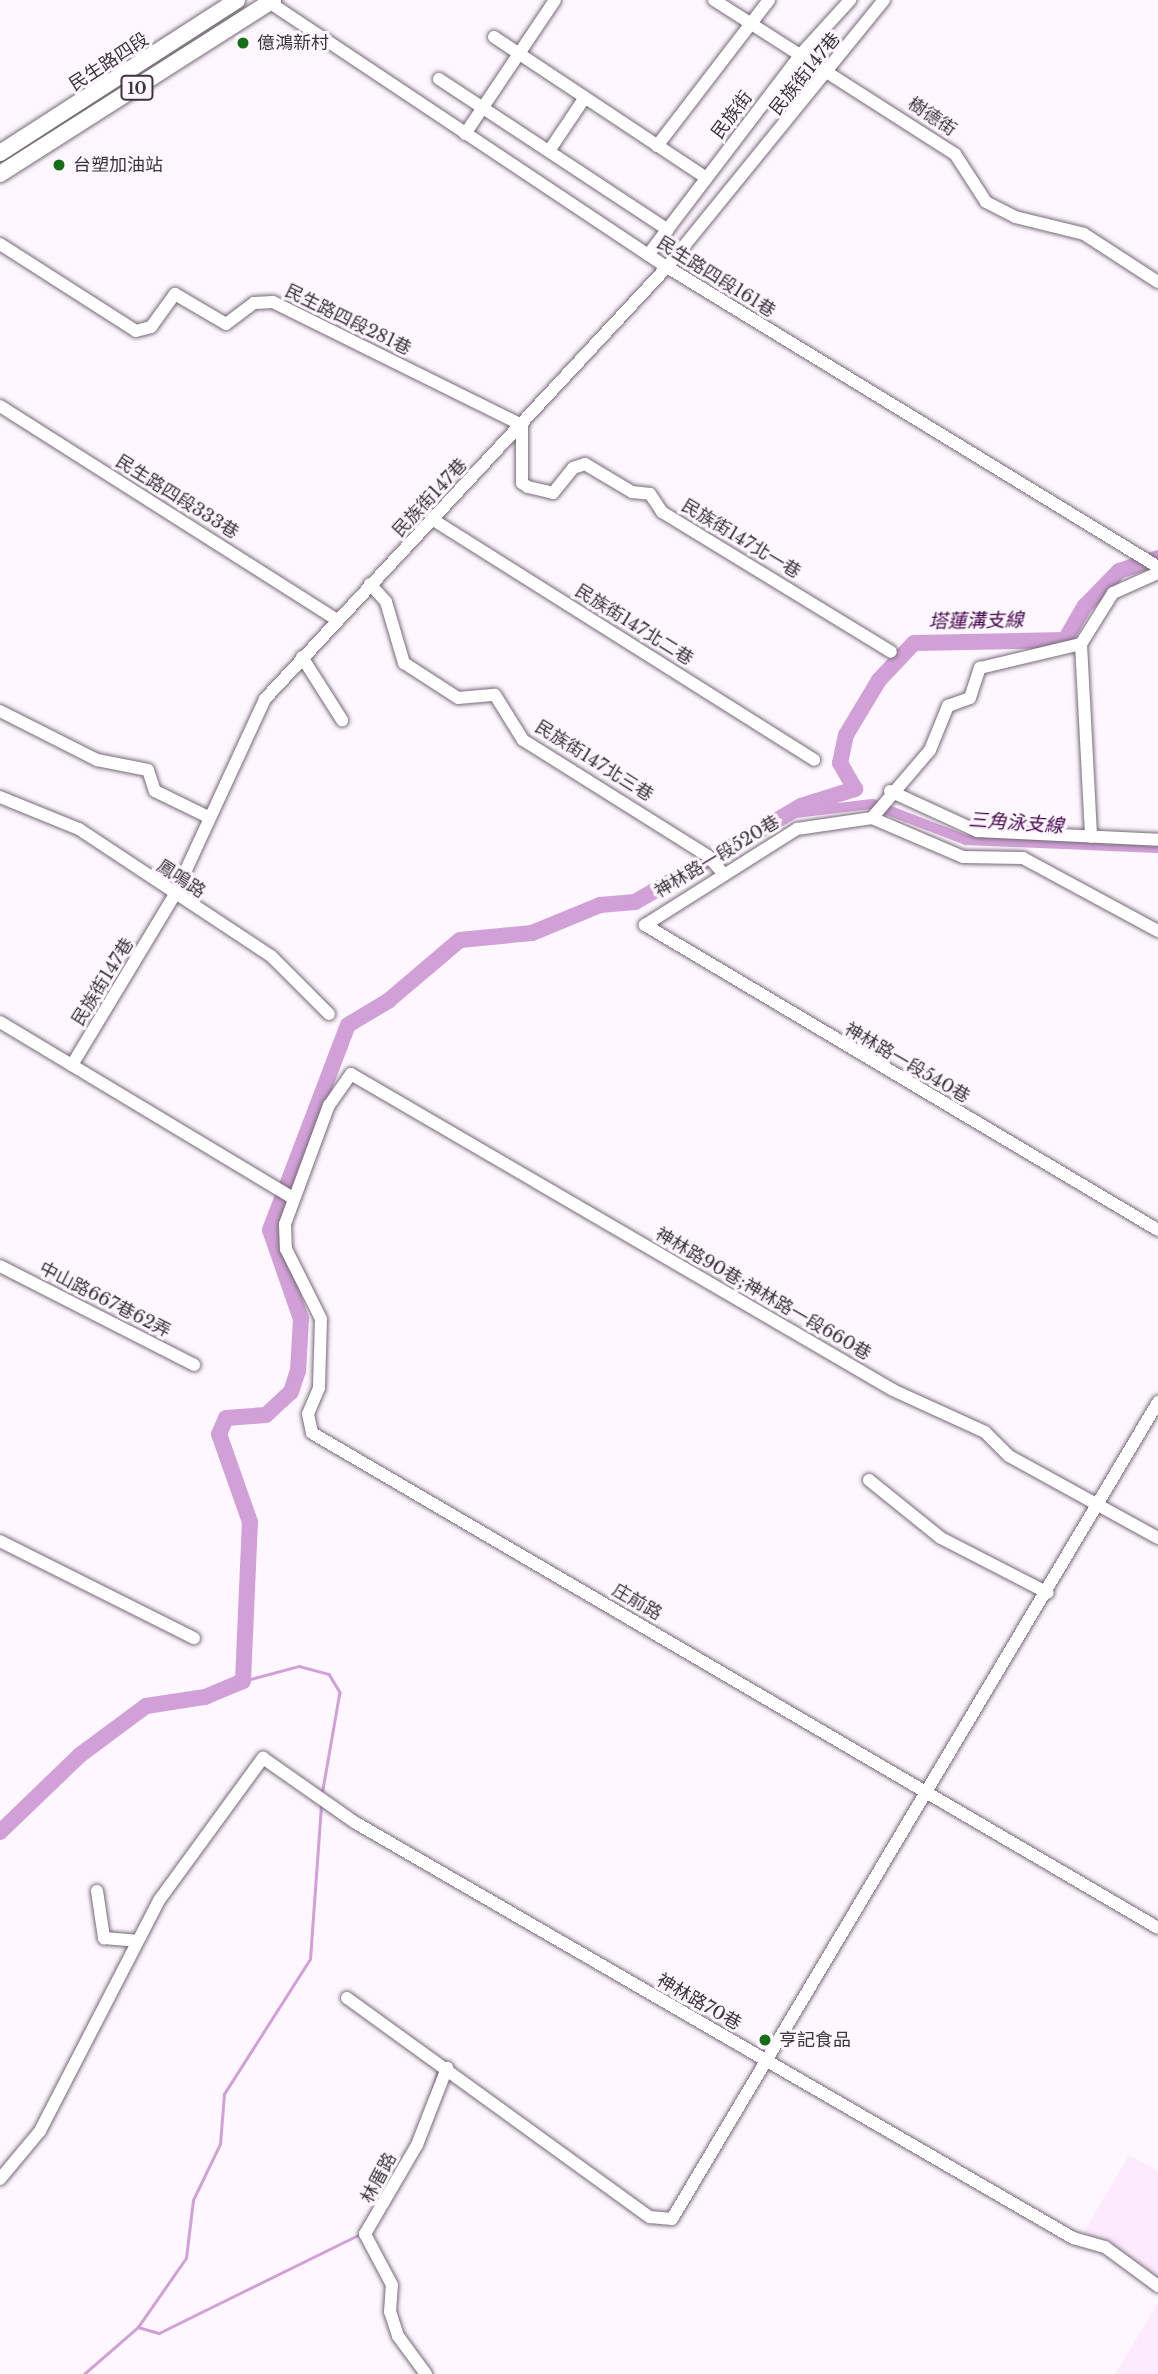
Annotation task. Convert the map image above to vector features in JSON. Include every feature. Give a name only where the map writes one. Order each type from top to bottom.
[{"type":"main road","name":"民生路四段","points":[[0,153],[237,0]]},
{"type":"main road","name":"10","points":[[0,174],[269,1]]},
{"type":"street","points":[[465,134],[555,0]]},
{"type":"street","name":"樹德街","points":[[714,0],[832,70],[955,154],[986,202],[1015,217],[1084,234],[1158,282]]},
{"type":"street","points":[[657,146],[769,0]]},
{"type":"street","name":"民族街","points":[[648,255],[802,52],[850,0]]},
{"type":"street","name":"民族街147巷","points":[[72,1065],[174,896],[249,722],[336,619],[435,521],[667,267],[832,70],[884,0]]},
{"type":"street","name":"民生路四段161巷","points":[[269,1],[648,255],[1158,570]]},
{"type":"street","points":[[494,37],[706,178]]},
{"type":"street","points":[[439,79],[668,230]]},
{"type":"street","points":[[549,151],[584,99]]},
{"type":"street","name":"民生路四段281巷","points":[[0,244],[136,331],[151,327],[175,294],[226,324],[262,299],[522,425]]},
{"type":"street","name":"民生路四段333巷","points":[[0,406],[336,619]]},
{"type":"street","name":"民族街147北一巷","points":[[522,425],[522,483],[528,487],[553,493],[573,468],[585,464],[632,492],[650,494],[662,512],[891,652]]},
{"type":"street","name":"民族街147北二巷","points":[[435,521],[814,760]]},
{"type":"street","points":[[1091,837],[1081,644],[1113,593],[1158,570]]},
{"type":"street","name":"民族街147北三巷","points":[[370,584],[386,601],[404,663],[458,698],[495,695],[523,740],[708,856],[723,873]]},
{"type":"street","points":[[1081,644],[980,668],[970,698],[948,706],[930,750],[890,791],[872,818],[963,856],[1023,858],[1158,931]]},
{"type":"street","points":[[302,657],[342,720]]},
{"type":"street","points":[[0,710],[97,760],[148,769],[155,791],[208,817]]},
{"type":"street","points":[[890,791],[977,831],[1158,840]]},
{"type":"street","name":"鳳鳴路","points":[[0,797],[79,828],[174,896],[271,956],[329,1014]]},
{"type":"street","name":"神林路一段520巷","points":[[645,920],[797,830],[872,818]]},
{"type":"street","name":"神林路一段540巷","points":[[645,920],[652,933],[1158,1230]]},
{"type":"street","points":[[0,1022],[294,1199]]},
{"type":"street","name":"庄前路","points":[[351,1074],[329,1105],[294,1199],[286,1249],[321,1319],[319,1388],[308,1414],[312,1433],[923,1788],[1158,1928]]},
{"type":"street","name":"神林路90巷;神林路一段660巷","points":[[351,1074],[892,1390],[985,1432],[1009,1456],[1097,1507],[1158,1538]]},
{"type":"street","name":"中山路667巷62弄","points":[[0,1266],[194,1365]]},
{"type":"street","points":[[346,1998],[662,2221],[672,2219],[923,1788],[1048,1592],[1158,1402]]},
{"type":"street","points":[[869,1480],[941,1538],[1048,1592]]},
{"type":"street","points":[[0,1541],[194,1638]]},
{"type":"street","name":"神林路70巷","points":[[136,1941],[263,1758],[356,1822],[1073,2238],[1105,2246],[1158,2286]]},
{"type":"street","points":[[0,2179],[40,2131],[136,1941],[104,1938],[97,1891]]},
{"type":"street","name":"林厝路","points":[[426,2374],[398,2336],[390,2312],[391,2286],[365,2234],[417,2145],[446,2068]]},
{"type":"shaded area","points":[[1129,2155],[1158,2171],[1158,2293],[1126,2271],[1119,2250],[1082,2235]]},
{"type":"shaded area","points":[[1158,2303],[1158,2374],[1115,2374]]},
{"type":"waterway","name":"塔蓮溝支線","points":[[0,1832],[80,1755],[146,1706],[205,1697],[243,1681],[250,1522],[219,1434],[226,1418],[266,1415],[291,1392],[298,1371],[301,1319],[270,1230],[348,1025],[388,1001],[460,940],[532,933],[600,905],[635,902],[801,806],[855,789],[840,763],[846,735],[879,680],[914,643],[1065,640],[1085,606],[1119,571],[1158,558]]},
{"type":"waterway","name":"三角泳支線","points":[[795,813],[872,804],[966,840],[1158,848]]},
{"type":"waterway","points":[[243,1681],[299,1666],[329,1674],[340,1692],[322,1795]]},
{"type":"waterway","points":[[84,2374],[138,2327],[186,2258],[193,2200],[220,2144],[224,2094],[310,1959],[321,1805]]},
{"type":"waterway","points":[[430,2097],[438,2071]]},
{"type":"waterway","points":[[138,2327],[159,2333],[362,2233]]},
{"type":"place","name":"億鴻新村","points":[[243,43]]},
{"type":"place","name":"台塑加油站","points":[[59,165]]},
{"type":"place","name":"亨記食品","points":[[765,2040]]}]
